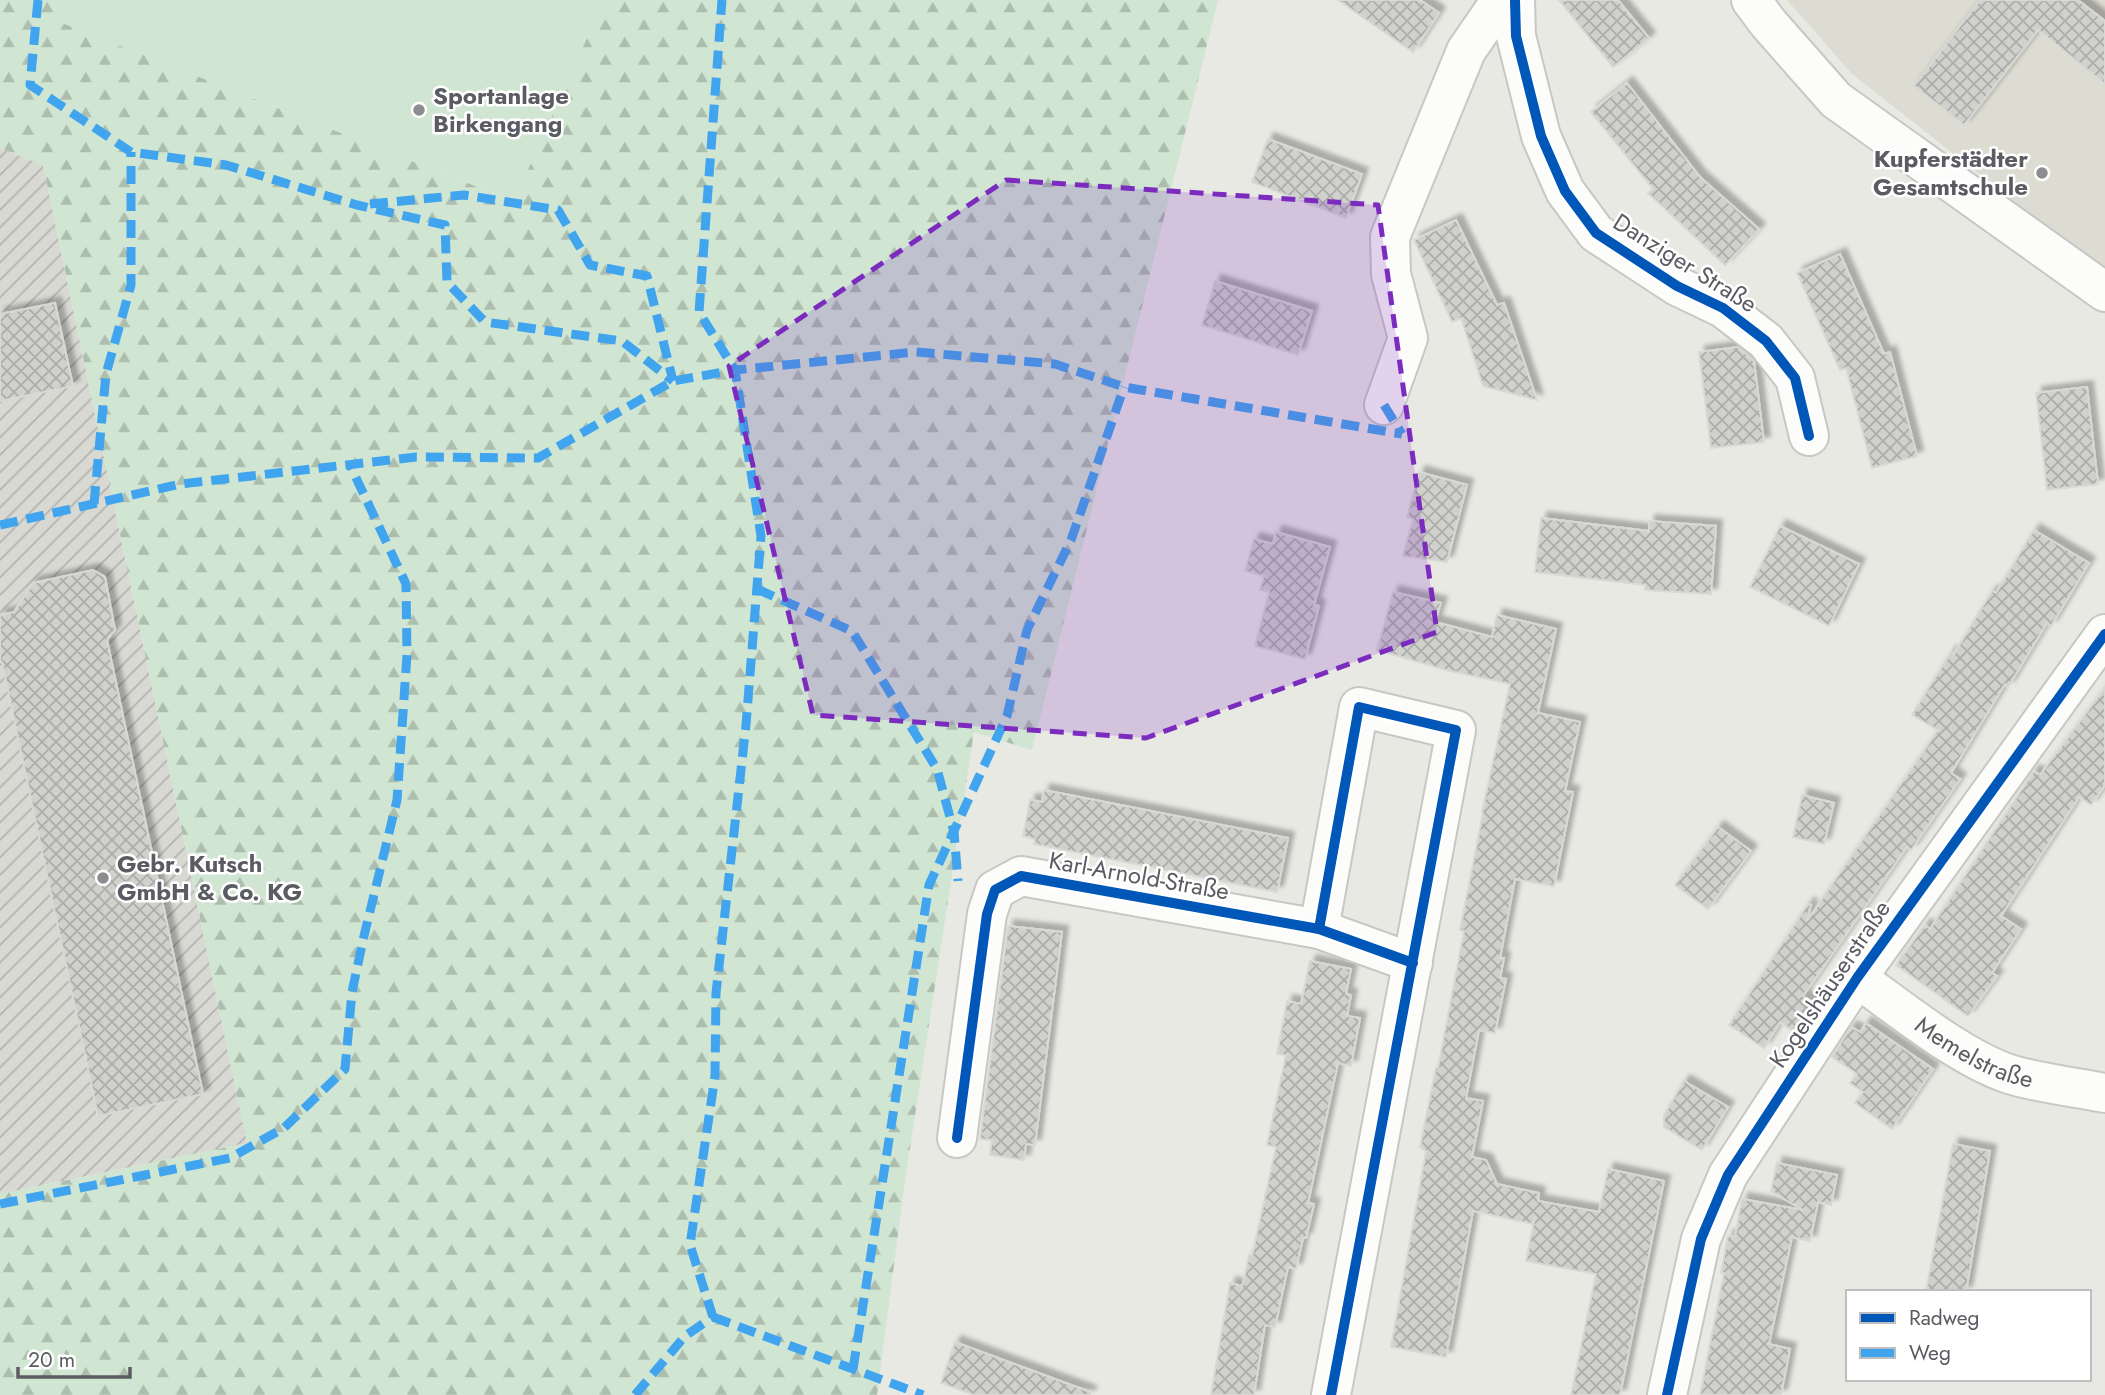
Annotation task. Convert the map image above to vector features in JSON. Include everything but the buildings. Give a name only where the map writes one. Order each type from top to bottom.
[{"type":"street","points":[[1384,405],[1408,338],[1391,274],[1390,237],[1466,51],[1501,0]]},
{"type":"street","name":"Danziger Straße","points":[[1515,0],[1516,36],[1541,136],[1565,191],[1596,233],[1677,286],[1723,309],[1766,341],[1795,378],[1809,436]]},
{"type":"street","points":[[1751,0],[1836,100],[2105,292]]},
{"type":"street","name":"Kogelshäuserstraße","points":[[1667,1395],[1701,1239],[1728,1175],[1857,978],[2105,634]]},
{"type":"street","points":[[1319,929],[1359,707],[1456,730],[1331,1395]]},
{"type":"street","name":"Karl-Arnold-Straße","points":[[957,1138],[987,914],[995,890],[1021,876],[1319,929],[1413,963]]},
{"type":"street","name":"Memelstraße","points":[[1857,978],[1985,1065],[2011,1074],[2105,1093]]},
{"type":"highlighted area","points":[[1006,180],[1378,205],[1437,632],[1146,738],[813,715],[729,366]]},
{"type":"shaded area","name":"Kupferstädter Gesamtschule","points":[[1787,0],[2105,0],[2105,273],[1852,74]]},
{"type":"shaded area","points":[[0,148],[43,165],[247,1143],[0,1194]]},
{"type":"green space","points":[[0,0],[60,0],[53,19],[513,201],[604,0],[1218,0],[1032,750],[974,732],[905,1181],[877,1395],[0,1395],[0,1194],[247,1143],[43,165],[0,148]]},
{"type":"green space","name":"Sportanlage Birkengang","points":[[60,0],[604,0],[514,201],[52,19]]},
{"type":"marked path","points":[[38,0],[30,85],[131,152],[226,165],[357,205],[445,225],[447,282],[485,322],[622,341],[673,381]]},
{"type":"marked path","points":[[713,1317],[690,1245],[715,1076],[716,993],[746,725],[761,536],[735,370],[699,312],[722,0]]},
{"type":"marked path","points":[[94,504],[106,374],[131,285],[131,152]]},
{"type":"marked path","points":[[370,204],[464,195],[558,210],[590,265],[647,276],[673,381]]},
{"type":"marked path","points":[[0,525],[181,484],[416,457],[538,458],[673,381],[735,370],[916,352],[1055,364],[1124,387],[1402,434]]},
{"type":"marked path","points":[[853,1369],[929,885],[1007,716],[1027,630],[1071,540],[1124,387]]},
{"type":"marked path","points":[[1384,405],[1402,434]]},
{"type":"marked path","points":[[0,1204],[230,1158],[284,1128],[345,1069],[352,992],[397,800],[407,655],[406,584],[350,465]]},
{"type":"marked path","points":[[757,589],[852,631],[937,769],[954,832],[958,881]]},
{"type":"marked path","points":[[713,1317],[923,1395]]},
{"type":"marked path","points":[[635,1395],[685,1336],[713,1317]]},
{"type":"cycle path","points":[[1515,0],[1516,36],[1541,136],[1565,191],[1596,233],[1677,286],[1723,308],[1766,341],[1795,378],[1809,436]]},
{"type":"cycle path","points":[[1667,1395],[1701,1239],[1728,1175],[1857,978],[2105,634]]},
{"type":"cycle path","points":[[1331,1395],[1456,730],[1359,707],[1319,929],[1413,963]]},
{"type":"cycle path","points":[[957,1138],[987,914],[995,890],[1021,876],[1319,929]]},
{"type":"place","name":"Sportanlage Birkengang","points":[[419,110]]},
{"type":"place","name":"Kupferstädter Gesamtschule","points":[[2042,173]]},
{"type":"place","name":"Gebr. Kutsch GmbH & Co. KG","points":[[103,878]]}]
